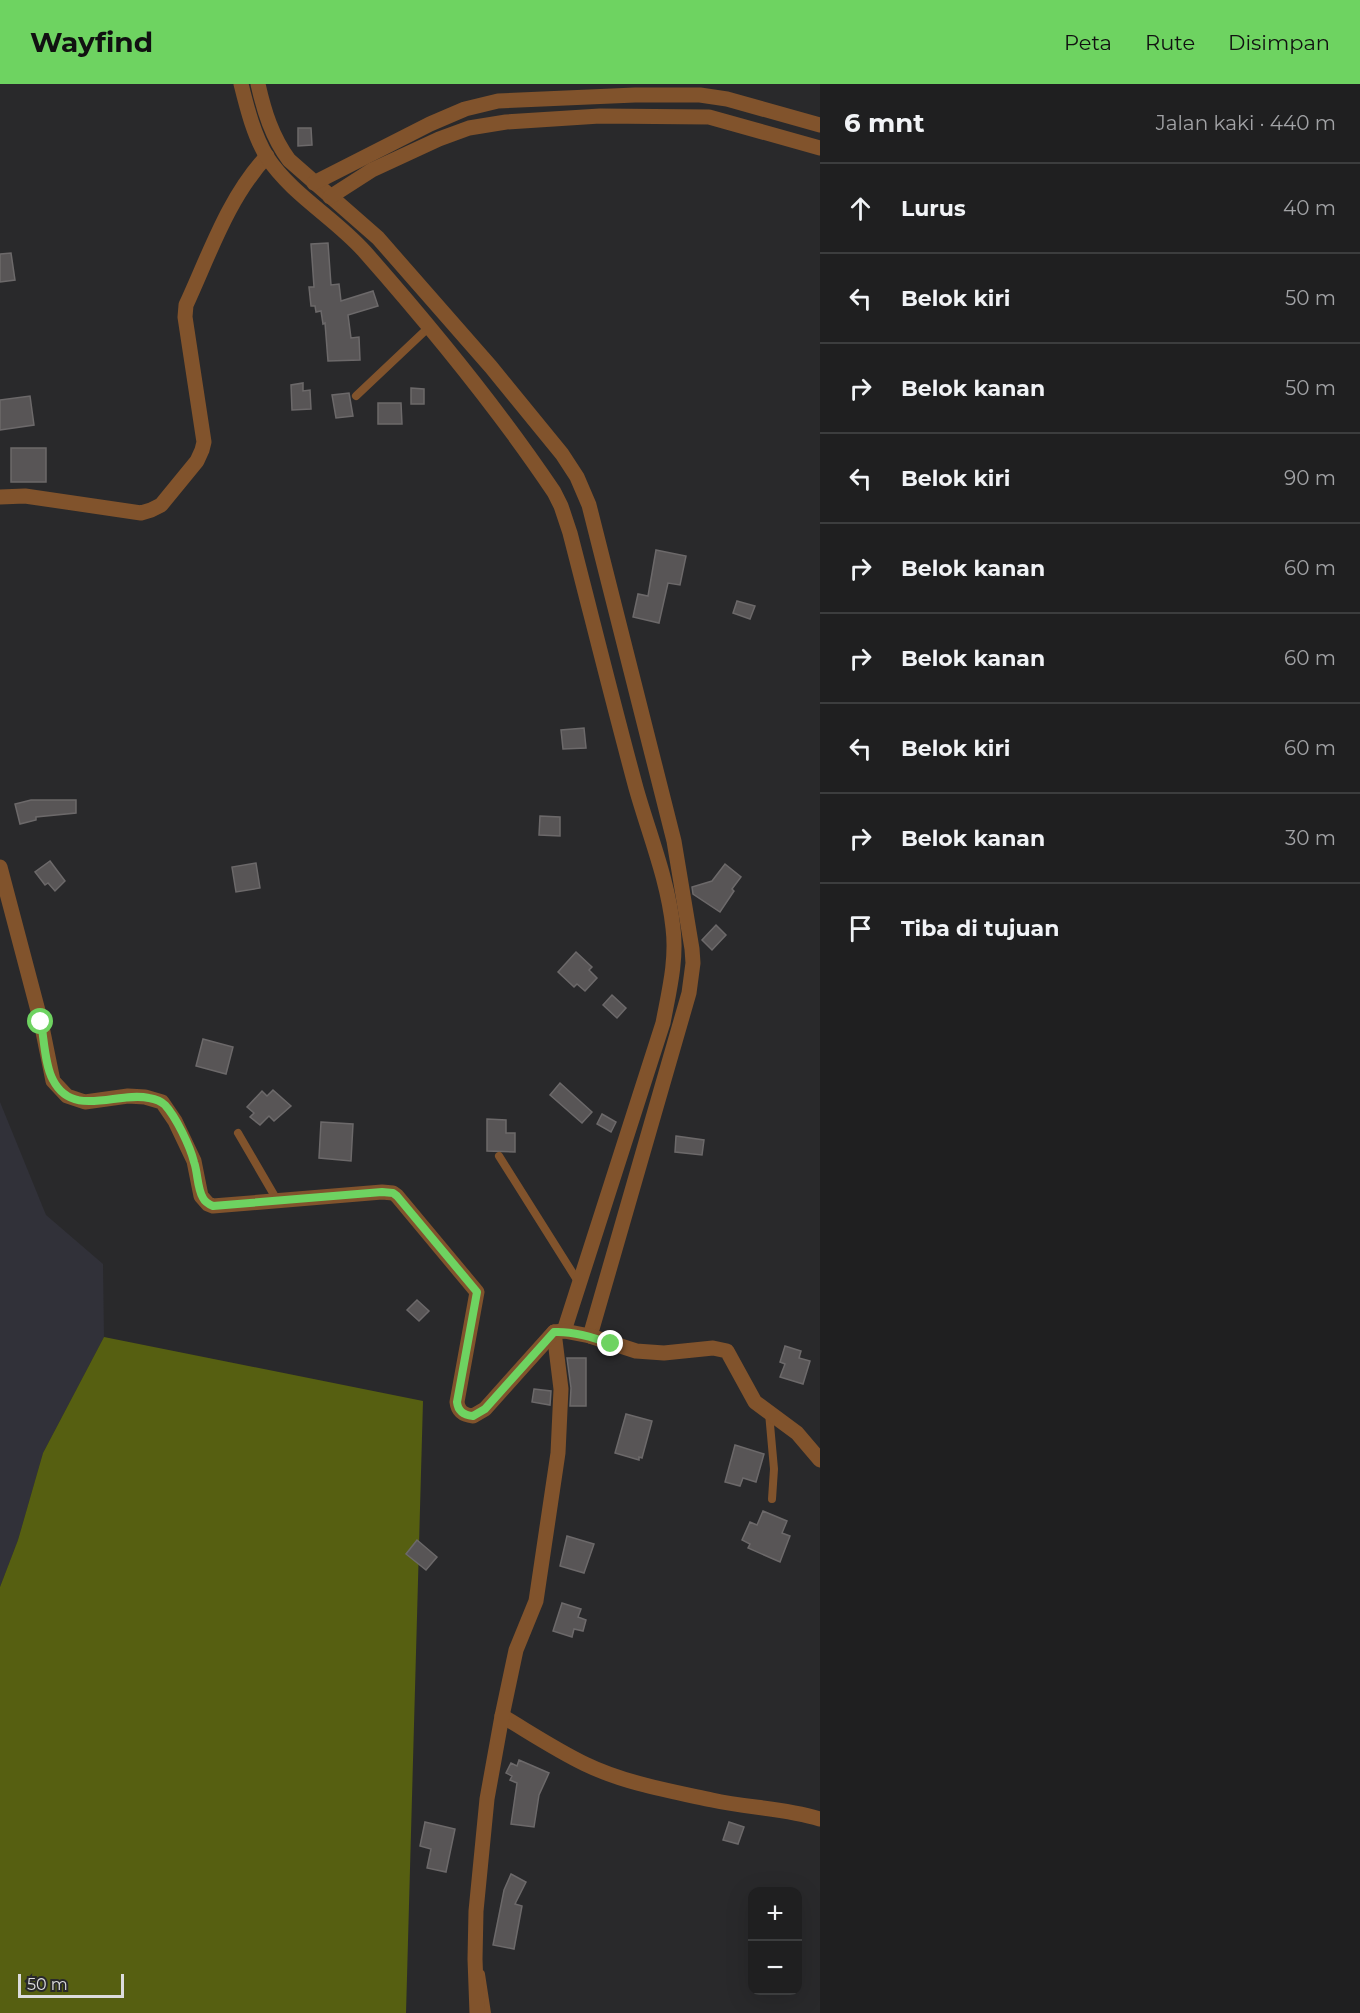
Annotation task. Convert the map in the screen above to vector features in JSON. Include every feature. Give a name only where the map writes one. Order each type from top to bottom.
[{"type":"street","points":[[0,867],[41,1022],[50,1074],[59,1090],[74,1100],[85,1102],[128,1096],[145,1097],[162,1102],[187,1144],[194,1161],[201,1196],[208,1204],[219,1207],[387,1192],[397,1196],[477,1292],[457,1402],[458,1409],[462,1413],[473,1416],[485,1409],[559,1331],[580,1284],[663,1023],[671,983],[673,930],[670,907],[563,512],[547,482],[473,381],[364,251],[300,193],[267,156],[256,132],[241,84]]},
{"type":"street","points":[[258,84],[268,120],[279,147],[297,169],[378,238],[491,367],[562,454],[578,477],[589,505],[674,841],[693,949],[689,993],[590,1336]]},
{"type":"street","points":[[314,183],[430,124],[465,109],[498,101],[635,95],[700,95],[727,99],[820,125]]},
{"type":"street","points":[[330,197],[372,170],[439,140],[469,128],[506,122],[600,116],[709,117],[820,148]]},
{"type":"street","points":[[0,497],[25,496],[141,513],[161,505],[197,461],[204,442],[187,339],[186,305],[232,204],[246,180],[267,156]]},
{"type":"street","points":[[473,381],[491,367]]},
{"type":"street","points":[[559,1331],[590,1336],[636,1351],[664,1353],[712,1348],[727,1351],[752,1398],[797,1433],[820,1460]]},
{"type":"street","points":[[477,2013],[476,1911],[487,1799],[516,1650],[536,1601],[560,1421],[559,1331]]},
{"type":"street","points":[[502,1716],[586,1764],[611,1774],[657,1788],[715,1801],[780,1810],[820,1819]]},
{"type":"lane","points":[[356,396],[428,328]]},
{"type":"lane","points":[[238,1132],[278,1201]]},
{"type":"lane","points":[[499,1156],[580,1284]]},
{"type":"lane","points":[[769,1412],[774,1469],[772,1499]]},
{"type":"lane","points":[[475,1959],[484,1985],[487,2013]]},
{"type":"shaded area","points":[[0,1102],[46,1215],[103,1264],[104,1337],[43,1453],[18,1540],[0,1587]]},
{"type":"green space","points":[[104,1337],[423,1401],[406,2013],[0,2013],[0,1587],[18,1540],[43,1453]]},
{"type":"building","points":[[298,128],[311,128],[312,145],[298,146]]},
{"type":"building","points":[[328,243],[331,285],[339,284],[341,301],[373,291],[378,306],[348,315],[351,338],[359,337],[360,360],[328,361],[325,323],[323,324],[321,311],[316,312],[315,306],[311,306],[309,287],[314,287],[311,244]]},
{"type":"building","points":[[11,253],[15,280],[0,282],[0,254]]},
{"type":"building","points":[[303,383],[303,391],[310,390],[311,409],[292,410],[291,385]]},
{"type":"building","points":[[411,388],[424,389],[424,404],[411,404]]},
{"type":"building","points":[[349,393],[353,416],[336,418],[332,395]]},
{"type":"building","points":[[30,396],[34,425],[0,430],[0,400]]},
{"type":"building","points":[[378,403],[401,403],[402,424],[378,424]]},
{"type":"building","points":[[11,448],[46,448],[46,482],[11,482]]},
{"type":"building","points":[[656,550],[686,556],[680,585],[668,583],[659,623],[633,617],[638,594],[648,596]]},
{"type":"building","points":[[737,601],[755,606],[750,619],[733,613]]},
{"type":"building","points":[[584,728],[586,748],[563,749],[561,730]]},
{"type":"building","points":[[31,800],[76,800],[76,813],[36,817],[36,820],[20,824],[15,804]]},
{"type":"building","points":[[540,816],[560,817],[560,836],[539,835]]},
{"type":"building","points":[[50,861],[65,881],[55,891],[48,883],[45,885],[35,872]]},
{"type":"building","points":[[256,863],[260,888],[236,892],[232,867]]},
{"type":"building","points":[[725,864],[741,877],[720,912],[693,894],[692,887],[712,881]]},
{"type":"building","points":[[716,925],[726,935],[712,950],[702,940]]},
{"type":"building","points":[[576,952],[592,967],[589,970],[597,978],[585,991],[577,984],[574,987],[558,972]]},
{"type":"building","points":[[612,995],[626,1008],[617,1018],[603,1005]]},
{"type":"building","points":[[203,1039],[233,1047],[226,1074],[196,1066]]},
{"type":"building","points":[[560,1083],[592,1112],[582,1123],[550,1095]]},
{"type":"building","points":[[273,1090],[291,1106],[274,1121],[269,1116],[260,1125],[250,1117],[254,1113],[247,1107],[262,1091],[267,1096]]},
{"type":"building","points":[[602,1114],[616,1122],[611,1132],[597,1124]]},
{"type":"building","points":[[487,1119],[506,1120],[506,1133],[515,1133],[515,1152],[487,1151]]},
{"type":"building","points":[[321,1122],[353,1124],[351,1161],[319,1158]]},
{"type":"building","points":[[676,1136],[704,1140],[702,1155],[675,1152]]},
{"type":"building","points":[[417,1300],[429,1311],[419,1321],[407,1310]]},
{"type":"building","points":[[785,1346],[801,1351],[799,1358],[810,1361],[803,1384],[780,1377],[785,1364],[780,1362]]},
{"type":"building","points":[[567,1358],[586,1358],[586,1406],[570,1406],[571,1388]]},
{"type":"building","points":[[534,1389],[551,1391],[550,1405],[532,1402]]},
{"type":"building","points":[[626,1414],[652,1421],[642,1458],[639,1457],[639,1460],[615,1453]]},
{"type":"building","points":[[735,1445],[764,1454],[756,1482],[743,1478],[740,1486],[725,1482]]},
{"type":"building","points":[[763,1511],[787,1521],[782,1533],[790,1536],[780,1562],[748,1548],[750,1544],[742,1540],[750,1522],[757,1525]]},
{"type":"building","points":[[567,1536],[594,1544],[584,1573],[560,1566]]},
{"type":"building","points":[[417,1540],[437,1557],[426,1570],[406,1554]]},
{"type":"building","points":[[562,1603],[581,1609],[578,1617],[586,1620],[583,1631],[574,1629],[572,1637],[553,1631]]},
{"type":"building","points":[[519,1760],[549,1773],[539,1795],[534,1827],[511,1824],[517,1783],[510,1780],[512,1776],[506,1773],[511,1763],[517,1766]]},
{"type":"building","points":[[425,1822],[455,1829],[446,1872],[427,1868],[431,1849],[420,1846]]},
{"type":"building","points":[[729,1822],[744,1827],[738,1844],[723,1840]]},
{"type":"building","points":[[511,1874],[526,1882],[515,1904],[522,1906],[514,1949],[493,1945],[504,1890]]},
{"type":"route","points":[[41,1022],[50,1074],[59,1090],[66,1096],[85,1102],[137,1096],[165,1104],[187,1144],[194,1161],[201,1196],[208,1204],[219,1207],[382,1192],[393,1193],[397,1196],[477,1292],[457,1402],[458,1409],[462,1413],[473,1416],[485,1409],[554,1332],[564,1331],[590,1336],[611,1344]]}]
